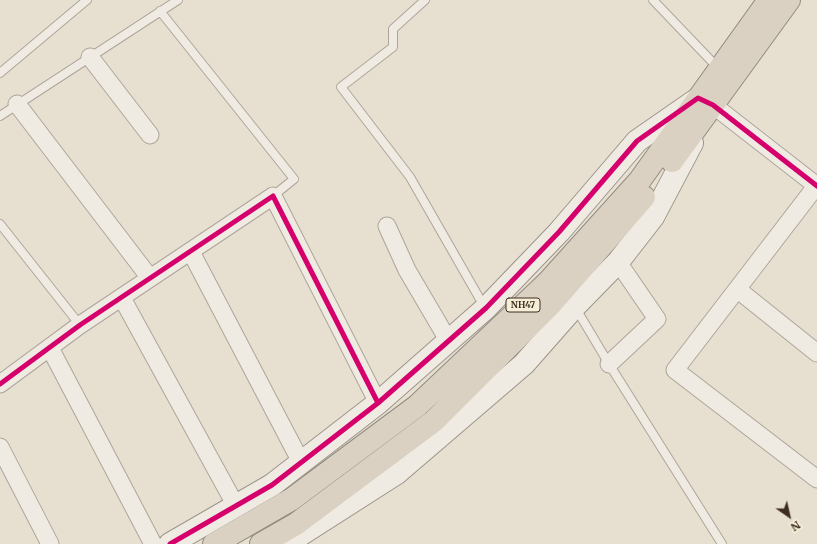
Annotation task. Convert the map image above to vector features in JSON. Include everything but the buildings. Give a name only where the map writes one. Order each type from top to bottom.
[{"type":"highway","name":"NH47","points":[[261,544],[298,537],[434,421],[550,305],[654,186],[706,102],[719,69],[769,0]]},
{"type":"highway","name":"NH47","points":[[214,544],[284,503],[417,406],[547,283],[640,180],[789,0]]},
{"type":"street","points":[[90,57],[150,135]]},
{"type":"street","points":[[170,544],[272,485],[378,403],[486,308],[559,232],[637,141],[706,102]]},
{"type":"street","points":[[706,102],[817,186],[675,370],[817,479]]},
{"type":"street","points":[[272,485],[284,503],[298,537],[398,473],[524,364],[575,306],[618,262],[653,217],[706,102]]},
{"type":"street","points":[[18,104],[150,278]]},
{"type":"street","points":[[2,380],[50,348],[80,325],[273,196],[378,403]]},
{"type":"street","points":[[387,226],[407,270],[448,340]]},
{"type":"street","points":[[191,252],[301,462]]},
{"type":"street","points":[[609,364],[657,319],[618,262]]},
{"type":"street","points":[[737,290],[817,353]]},
{"type":"street","points":[[122,298],[236,506]]},
{"type":"street","points":[[50,348],[153,544]]},
{"type":"street","points":[[0,446],[50,544]]},
{"type":"lane","points":[[0,73],[87,0]]},
{"type":"lane","points":[[0,116],[178,0]]},
{"type":"lane","points":[[425,0],[393,29],[394,47],[341,87],[410,177],[486,308]]},
{"type":"lane","points":[[653,0],[719,69]]},
{"type":"lane","points":[[160,11],[294,179],[273,196]]},
{"type":"lane","points":[[0,224],[80,325]]},
{"type":"lane","points":[[575,306],[609,364],[722,544]]},
{"type":"cycle path","points":[[170,544],[272,485],[378,403],[486,308],[559,232],[637,141],[698,98],[713,105],[817,186]]},
{"type":"cycle path","points":[[0,384],[80,325],[273,196],[378,403]]}]
